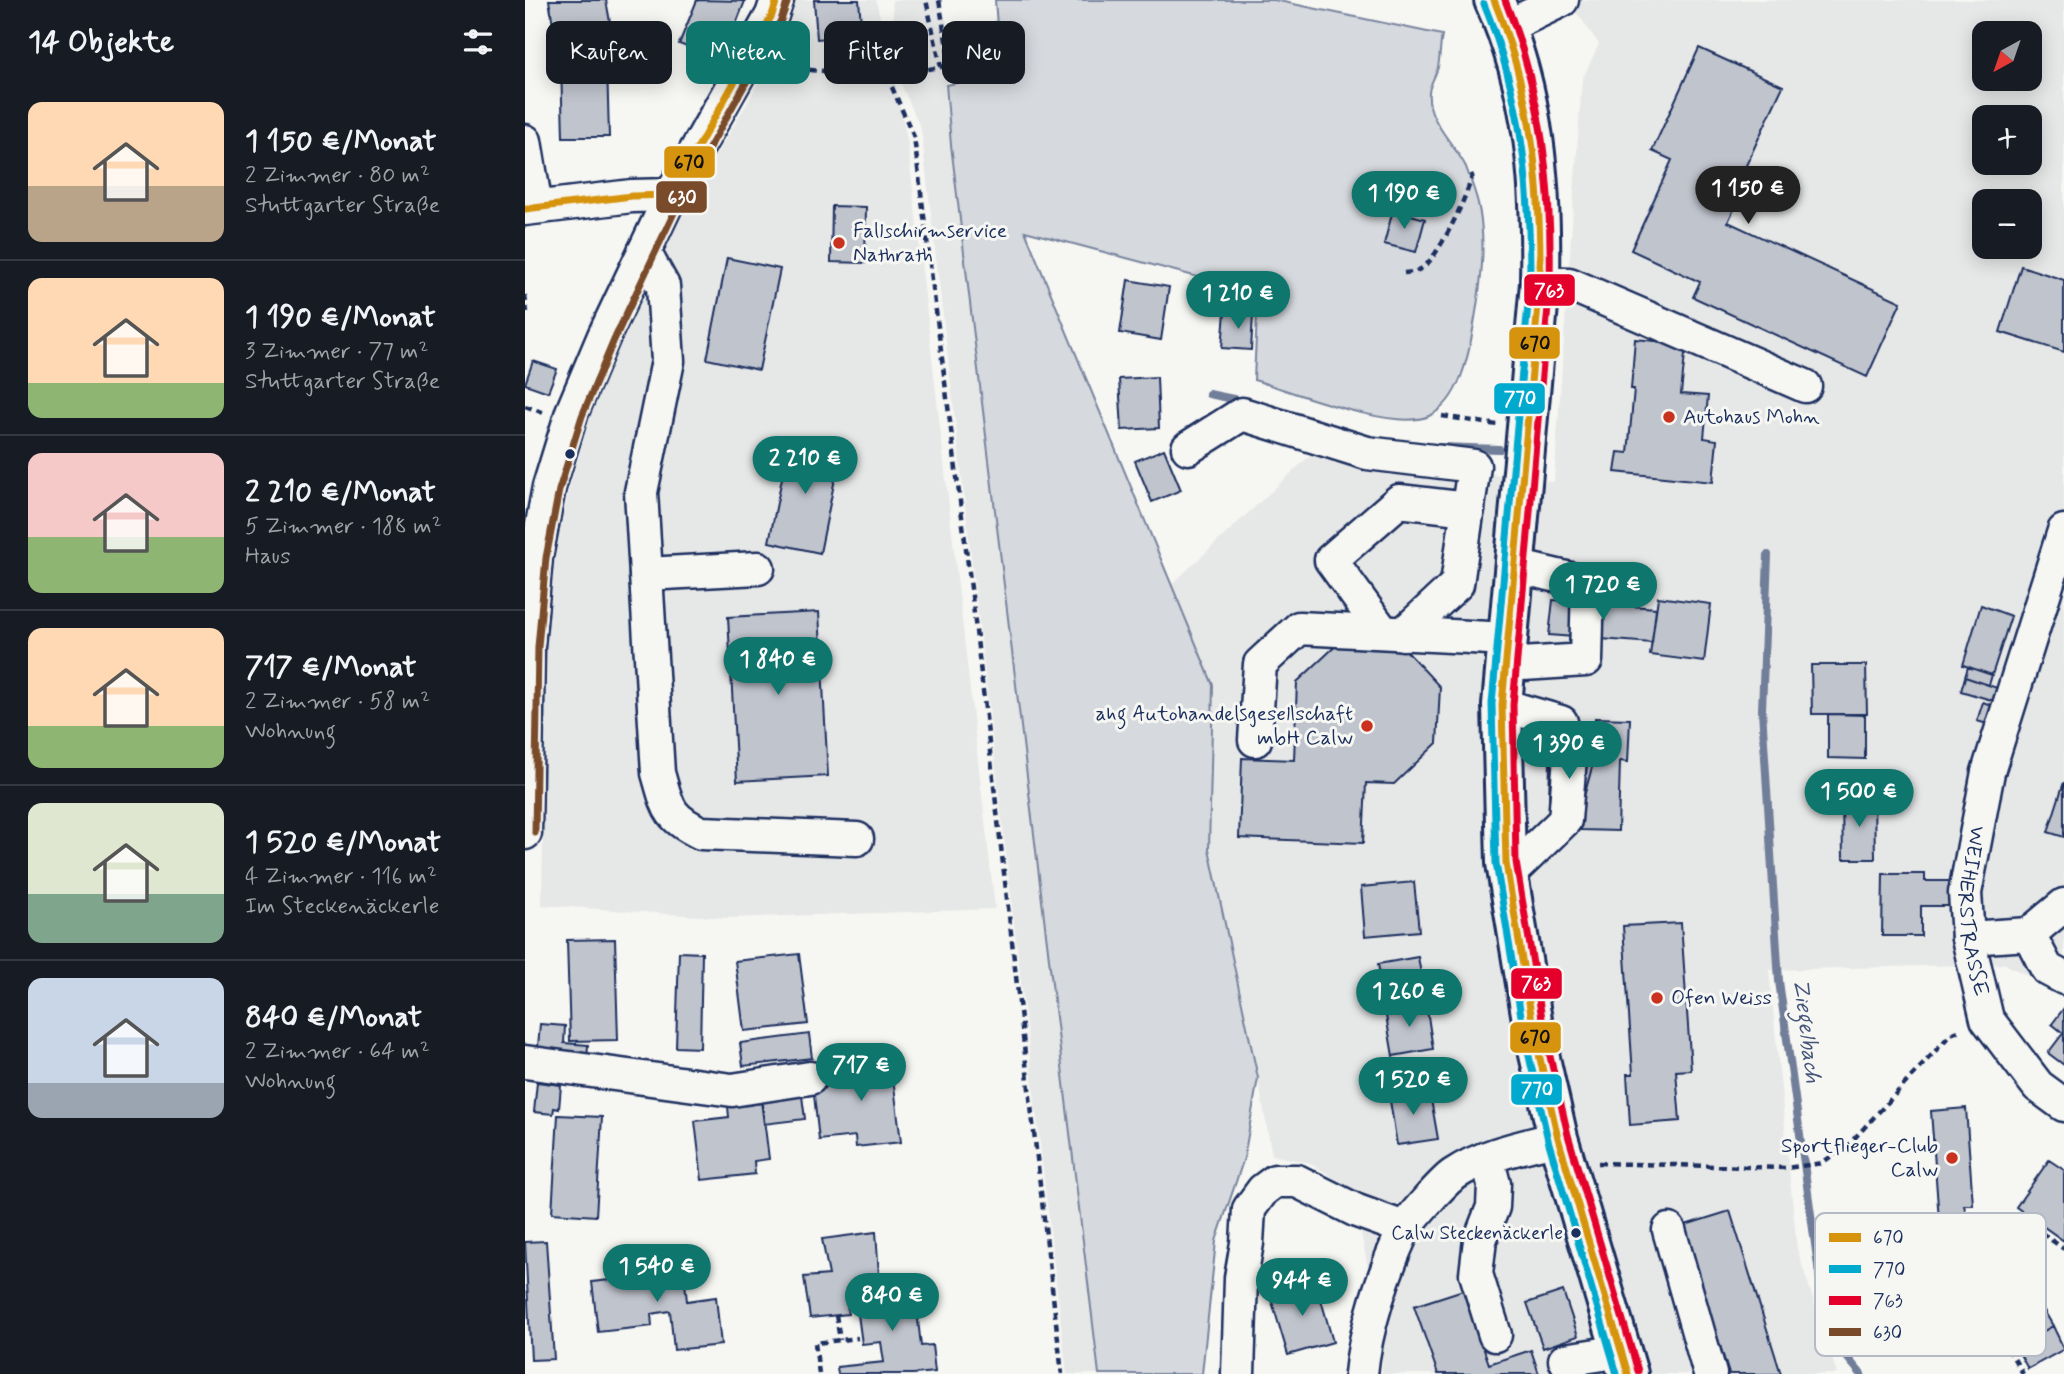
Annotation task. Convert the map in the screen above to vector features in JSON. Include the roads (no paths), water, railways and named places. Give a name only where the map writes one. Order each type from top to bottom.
[{"type":"main road","points":[[1500,13],[1514,48],[1536,145],[1541,242],[1541,283],[1502,705],[1508,875],[1534,1032],[1562,1152],[1625,1362]]},
{"type":"street","points":[[525,833],[528,646],[536,557],[549,487],[572,412],[604,336],[671,195],[745,65],[772,15],[777,0]]},
{"type":"street","points":[[1500,13],[1562,0]]},
{"type":"street","points":[[525,141],[530,208],[671,195]]},
{"type":"street","points":[[644,252],[663,286],[668,361],[641,492],[657,773],[669,811],[684,825],[701,833],[857,839]]},
{"type":"street","points":[[1541,283],[1569,284],[1805,386]]},
{"type":"street","points":[[1188,448],[1242,414],[1367,453],[1474,466],[1457,584],[1393,633]]},
{"type":"street","points":[[1393,633],[1331,560],[1399,501],[1468,509]]},
{"type":"street","name":"WEIHERSTRASSE","points":[[2064,531],[1988,772],[1965,893],[1968,938],[1987,1019],[2038,1086],[2064,1105]]},
{"type":"street","points":[[1255,740],[1260,664],[1299,628],[1393,633],[1507,652],[1586,660],[1588,583],[1515,566]]},
{"type":"street","points":[[646,574],[758,568]]},
{"type":"street","points":[[1502,705],[1561,722],[1570,757],[1565,820],[1508,875]]},
{"type":"street","points":[[1968,938],[2029,934],[2064,905]]},
{"type":"street","points":[[2029,934],[2047,969],[2064,978]]},
{"type":"street","points":[[525,1062],[732,1090],[810,1078]]},
{"type":"street","points":[[1361,1374],[1362,1359],[1379,1295],[1404,1228],[1451,1176],[1487,1158],[1562,1152]]},
{"type":"street","points":[[1487,1158],[1494,1184],[1493,1208],[1480,1240],[1476,1274],[1496,1335]]},
{"type":"street","points":[[1238,1374],[1241,1278],[1249,1209],[1263,1190],[1275,1181],[1297,1181],[1357,1212],[1404,1228]]},
{"type":"street","points":[[1669,1230],[1710,1374]]},
{"type":"street","points":[[1565,1360],[1625,1362]]},
{"type":"waterway","points":[[1209,394],[1248,402]]},
{"type":"waterway","points":[[1440,447],[1499,449]]},
{"type":"waterway","name":"Ziegelbach","points":[[1768,555],[1762,710],[1779,981],[1815,1244]]},
{"type":"waterway","name":"Ziegelbach","points":[[1846,1356],[1861,1374]]},
{"type":"place","name":"Fallschirmservice Nathrath","points":[[839,243]]},
{"type":"place","name":"Autohaus Mohn","points":[[1669,417]]},
{"type":"place","name":"ahg Autohandelsgesellschaft mbH Calw","points":[[1367,726]]},
{"type":"place","name":"Ofen Weiss","points":[[1657,998]]},
{"type":"place","name":"Sportflieger-Club Calw","points":[[1952,1158]]},
{"type":"place","name":"Calw Steckenäckerle","points":[[1576,1233]]}]
